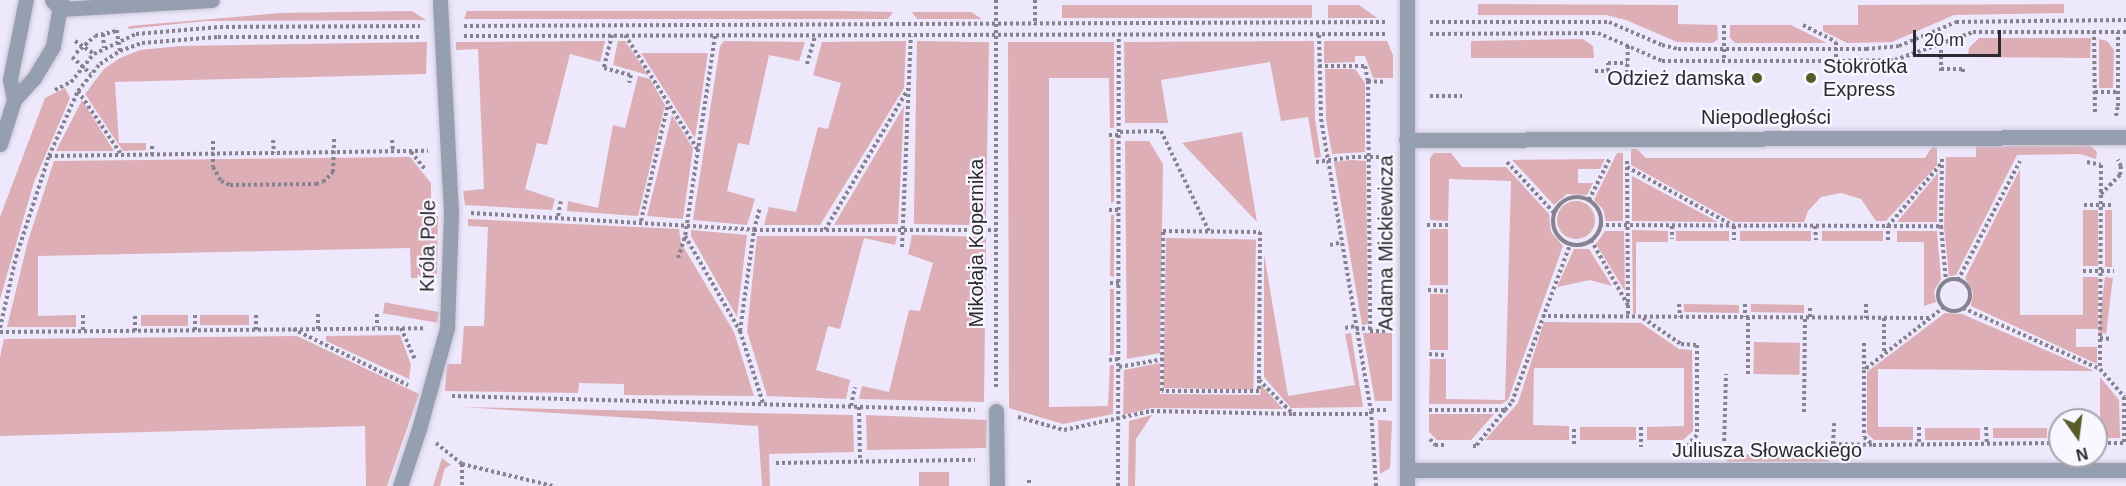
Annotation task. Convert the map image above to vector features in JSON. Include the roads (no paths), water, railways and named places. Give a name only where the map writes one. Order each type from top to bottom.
[{"type":"street","points":[[14,100],[10,79],[26,0]]},
{"type":"street","points":[[0,144],[14,100],[34,78],[53,46],[58,3],[212,0]]},
{"type":"street","name":"Króla Pole","points":[[400,486],[419,429],[447,328],[451,212],[446,151],[440,0]]},
{"type":"street","name":"Adama Mickiewicza","points":[[1407,0],[1407,486]]},
{"type":"street","name":"Niepodległości","points":[[1406,140],[1627,144],[2101,131],[2126,137]]},
{"type":"street","points":[[996,411],[996,486]]},
{"type":"street","name":"Juliusza Słowackiego","points":[[1407,470],[1778,479],[2126,470]]},
{"type":"place","name":"Odzież damska","points":[[1757,78]]},
{"type":"place","name":"Stokrotka Express","points":[[1811,78]]}]
